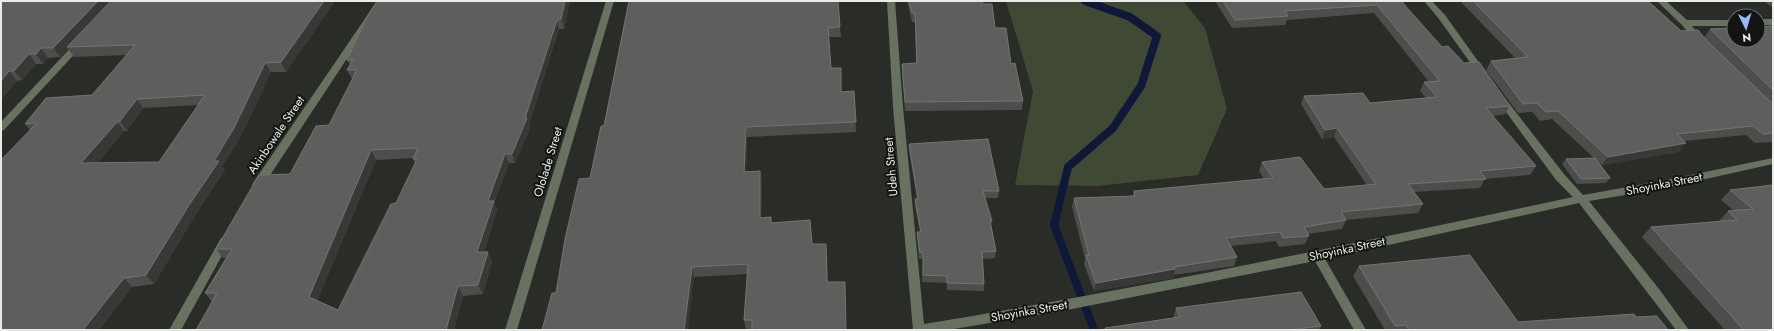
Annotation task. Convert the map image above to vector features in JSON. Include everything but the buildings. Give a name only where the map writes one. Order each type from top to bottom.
[{"type":"street","name":"Akinbowale Street","points":[[251,195],[381,1]]},
{"type":"street","name":"Ololade Street","points":[[511,330],[610,1]]},
{"type":"street","name":"Udeh Street","points":[[891,1],[898,107],[919,330]]},
{"type":"street","points":[[1428,1],[1442,17],[1492,87],[1560,177],[1581,199],[1683,330]]},
{"type":"street","points":[[1661,1],[1686,22],[1706,48]]},
{"type":"street","points":[[1686,22],[1726,22]]},
{"type":"street","points":[[1,128],[87,36]]},
{"type":"street","name":"Shoyinka Street","points":[[919,330],[1067,305],[1318,256],[1581,199],[1661,185],[1773,161]]},
{"type":"street","points":[[175,330],[232,229]]},
{"type":"street","points":[[1318,256],[1360,330]]},
{"type":"green space","points":[[1006,1],[1183,1],[1205,28],[1227,109],[1198,175],[1098,186],[1015,185],[1033,91]]},
{"type":"waterway","points":[[1085,1],[1130,17],[1157,36],[1141,86],[1113,128],[1068,167],[1054,225],[1094,330]]}]
